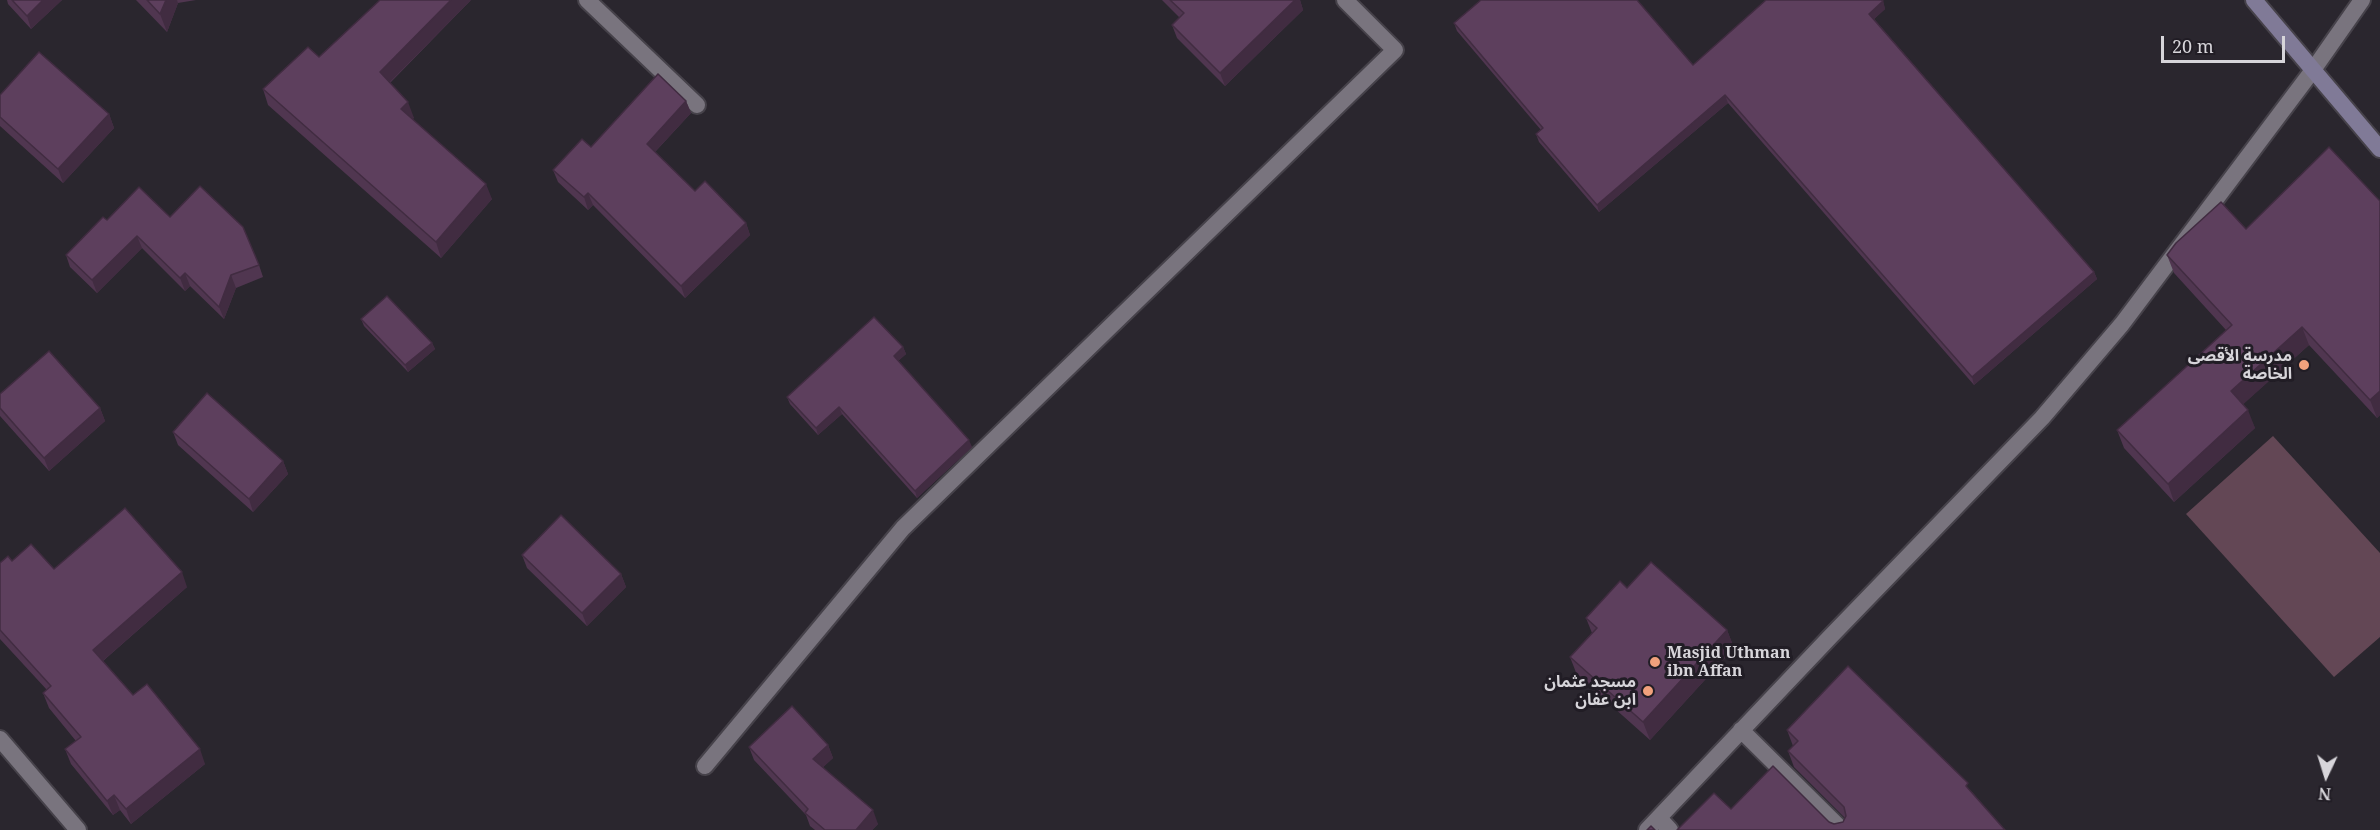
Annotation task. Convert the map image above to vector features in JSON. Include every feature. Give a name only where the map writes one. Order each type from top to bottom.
[{"type":"main road","points":[[2254,0],[2380,149]]},
{"type":"street","points":[[587,0],[697,105]]},
{"type":"street","points":[[705,766],[903,528],[1395,50],[1345,0]]},
{"type":"street","points":[[1658,826],[1741,730],[2042,418],[2122,324],[2313,70],[2362,0]]},
{"type":"street","points":[[1741,730],[1842,830]]},
{"type":"street","points":[[0,739],[78,830]]},
{"type":"shaded area","points":[[2273,436],[2380,553],[2380,637],[2334,677],[2186,514]]},
{"type":"building","points":[[12,0],[43,0],[27,16]]},
{"type":"building","points":[[147,0],[166,0],[160,14]]},
{"type":"building","points":[[380,0],[451,0],[380,72],[408,102],[401,109],[486,184],[436,242],[263,89],[308,47],[319,57]]},
{"type":"building","points":[[1170,0],[1295,0],[1220,73],[1172,25],[1184,13]]},
{"type":"building","points":[[1481,0],[1637,0],[1693,65],[1766,0],[1881,0],[1883,1],[1869,14],[2094,272],[1972,377],[1725,95],[1597,205],[1536,134],[1543,128],[1454,23]]},
{"type":"building","points":[[39,52],[109,114],[58,169],[0,117],[0,95]]},
{"type":"building","points":[[658,74],[686,101],[647,144],[695,191],[705,181],[746,223],[681,286],[588,193],[584,197],[553,170],[582,139],[591,147]]},
{"type":"building","name":"مدرسة الأقصى الخاصة","points":[[2329,147],[2380,201],[2380,391],[2370,400],[2302,327],[2231,391],[2248,410],[2168,484],[2117,430],[2232,325],[2167,255],[2176,243],[2221,202],[2246,229]]},
{"type":"building","points":[[200,186],[243,227],[259,265],[231,275],[219,307],[185,273],[180,278],[137,236],[92,280],[66,255],[103,217],[107,220],[139,187],[170,217]]},
{"type":"building","points":[[387,296],[432,343],[405,365],[361,319]]},
{"type":"building","points":[[874,317],[903,347],[894,356],[969,440],[915,491],[839,407],[816,428],[787,397]]},
{"type":"building","points":[[49,351],[100,408],[44,458],[0,408],[0,394]]},
{"type":"building","points":[[207,393],[283,461],[249,499],[173,432]]},
{"type":"building","points":[[125,508],[182,572],[93,650],[133,695],[147,684],[200,749],[126,809],[114,795],[107,801],[65,749],[81,737],[43,693],[51,686],[0,630],[0,563],[8,556],[12,561],[31,544],[54,569]]},
{"type":"building","points":[[561,515],[621,574],[582,613],[522,555]]},
{"type":"building","name":"Masjid Uthman ibn Affan","points":[[1651,562],[1727,630],[1643,722],[1570,657],[1597,628],[1586,618],[1620,581],[1627,588]]},
{"type":"building","points":[[1848,666],[1968,783],[1966,786],[2005,830],[1677,830],[1714,793],[1731,809],[1773,766],[1829,822],[1834,824],[1843,822],[1846,816],[1844,807],[1788,751],[1798,741],[1787,730]]},
{"type":"building","points":[[792,706],[828,745],[813,759],[873,810],[856,830],[825,830],[805,813],[808,809],[749,747]]},
{"type":"place","name":"مدرسة الأقصى الخاصة","points":[[2304,365]]},
{"type":"place","name":"Masjid Uthman ibn Affan","points":[[1655,662]]},
{"type":"place","name":"مسجد عثمان ابن عفان","points":[[1648,691]]}]
